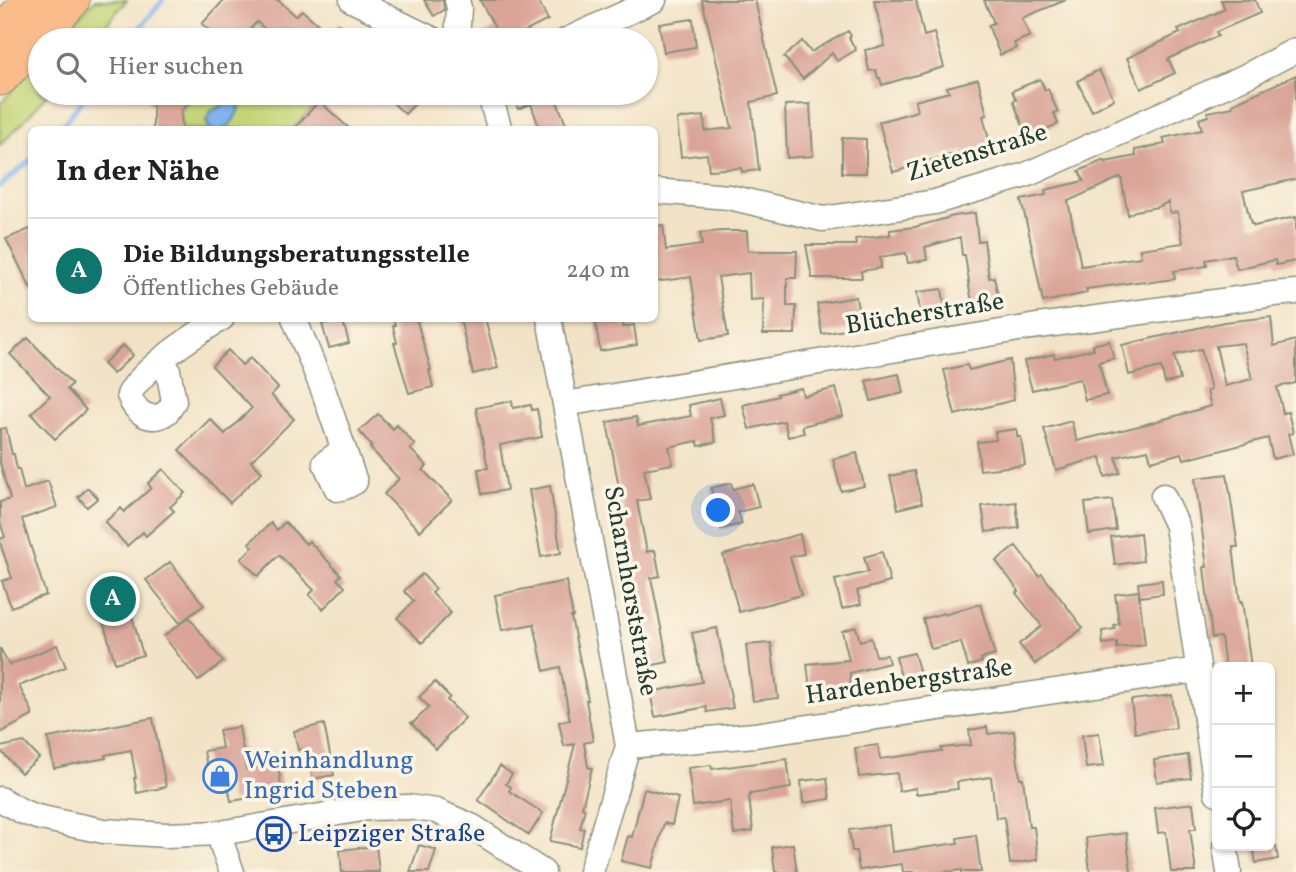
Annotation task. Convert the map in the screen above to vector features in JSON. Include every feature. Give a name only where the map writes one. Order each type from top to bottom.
[{"type":"highway","points":[[0,36],[33,0]]},
{"type":"highway","points":[[45,28],[71,0]]},
{"type":"highway","points":[[0,77],[28,47]]},
{"type":"street","points":[[352,0],[409,28]]},
{"type":"street","points":[[457,0],[458,28]]},
{"type":"street","points":[[593,28],[654,0]]},
{"type":"street","name":"Zietenstraße","points":[[658,191],[729,197],[823,219],[935,202],[1027,175],[1244,77],[1296,50]]},
{"type":"street","points":[[493,105],[499,126]]},
{"type":"street","name":"Blücherstraße","points":[[565,404],[1031,327],[1296,292]]},
{"type":"street","points":[[161,362],[190,338],[216,322]]},
{"type":"street","points":[[296,322],[324,392],[343,450]]},
{"type":"street","name":"Scharnhorststraße","points":[[550,322],[628,746],[591,872]]},
{"type":"street","points":[[1163,496],[1177,526],[1216,788]]},
{"type":"street","name":"Hardenbergstraße","points":[[628,746],[755,735],[1198,670]]},
{"type":"street","points":[[4,811],[104,831],[166,835],[220,833],[368,808],[408,807],[436,811],[473,827],[543,872]]},
{"type":"street","points":[[220,833],[232,872]]},
{"type":"street","points":[[1226,851],[1230,872]]},
{"type":"green space","points":[[95,0],[127,0],[103,28],[69,28]]},
{"type":"green space","points":[[257,22],[264,28],[251,28]]},
{"type":"green space","points":[[28,73],[28,105],[38,105],[0,145],[0,104]]},
{"type":"green space","points":[[186,105],[315,105],[296,126],[182,126],[181,111]]},
{"type":"water","points":[[223,105],[240,105],[229,126],[208,126],[206,121],[210,112]]},
{"type":"building","points":[[224,0],[278,0],[296,16],[302,10],[322,28],[264,28],[257,22],[251,28],[207,28],[202,24]]},
{"type":"building","points":[[424,0],[443,0],[444,10],[434,16]]},
{"type":"building","points":[[480,0],[538,0],[548,20],[532,28],[495,28]]},
{"type":"building","points":[[702,0],[755,0],[777,96],[751,102],[759,170],[709,170],[707,154],[681,157],[677,119],[704,116],[705,131],[732,128]]},
{"type":"building","points":[[874,0],[916,0],[924,36],[934,33],[944,67],[882,85],[876,70],[869,71],[865,50],[885,46]]},
{"type":"building","points":[[984,0],[1066,0],[1022,18],[1030,36],[1014,43],[1016,48],[1000,55],[988,25],[994,23]]},
{"type":"building","points":[[1221,0],[1255,0],[1260,13],[1216,32],[1218,36],[1168,59],[1175,73],[1141,89],[1127,58],[1180,33],[1178,30],[1225,9]]},
{"type":"building","points":[[693,19],[696,47],[664,52],[659,24]]},
{"type":"building","points":[[848,31],[856,50],[837,61],[832,53],[803,79],[784,57],[802,41],[811,52]]},
{"type":"building","points":[[1099,70],[1114,99],[1092,111],[1077,81]]},
{"type":"building","points":[[1296,75],[1296,179],[1243,191],[1251,224],[1254,226],[1296,217],[1296,261],[1276,265],[1275,260],[1237,269],[1233,255],[1206,260],[1207,266],[1174,271],[1175,279],[1086,289],[1087,293],[1043,302],[1021,200],[1046,195],[1045,190],[1084,181],[1079,171],[1104,160],[1105,162],[1136,156],[1135,150],[1165,144],[1163,138],[1202,130],[1199,119],[1208,116],[1208,112],[1233,107],[1232,104]],"holes":[[[1121,177],[1128,215],[1168,202],[1170,213],[1178,212],[1183,243],[1140,249],[1141,257],[1081,266],[1068,201]]]},
{"type":"building","points":[[978,79],[987,115],[983,116],[993,155],[970,161],[968,152],[964,151],[893,172],[879,122],[917,111],[915,101],[949,92],[947,87]]},
{"type":"building","points":[[1040,79],[1045,90],[1048,89],[1058,112],[1054,113],[1058,124],[1030,136],[1013,101],[1016,100],[1012,91]]},
{"type":"building","points":[[810,104],[813,156],[787,158],[785,105]]},
{"type":"building","points":[[153,105],[186,105],[181,111],[182,126],[153,126]]},
{"type":"building","points":[[315,105],[323,105],[347,126],[297,126]]},
{"type":"building","points":[[395,105],[414,105],[405,114]]},
{"type":"building","points":[[531,105],[558,105],[566,126],[539,126]]},
{"type":"building","points":[[842,138],[866,139],[866,173],[842,173]]},
{"type":"building","points":[[975,213],[978,241],[984,240],[989,278],[994,277],[1001,309],[975,315],[960,237],[925,247],[927,260],[908,263],[906,253],[880,257],[881,268],[861,271],[862,278],[812,278],[806,245],[856,245],[855,239],[890,235],[890,230]]},
{"type":"building","points":[[663,225],[666,250],[702,245],[700,233],[747,231],[748,251],[797,251],[796,278],[787,278],[787,306],[796,306],[795,334],[763,334],[764,299],[750,300],[749,273],[718,277],[728,336],[701,340],[691,277],[658,281],[658,226]]},
{"type":"building","points":[[28,230],[28,283],[6,239]]},
{"type":"building","points":[[942,289],[947,322],[922,325],[917,292]]},
{"type":"building","points":[[856,297],[861,327],[822,334],[817,304]]},
{"type":"building","points":[[1271,317],[1274,346],[1296,340],[1296,383],[1277,387],[1283,413],[1288,412],[1293,433],[1288,434],[1293,454],[1273,459],[1268,438],[1184,459],[1182,453],[1151,461],[1148,450],[1116,457],[1120,473],[1105,477],[1101,457],[1056,470],[1044,429],[1071,421],[1077,441],[1211,406],[1207,391],[1211,390],[1201,349],[1174,355],[1180,380],[1165,383],[1161,367],[1129,375],[1122,345],[1224,322]],"holes":[[[1243,343],[1252,379],[1225,386],[1216,346]]]},
{"type":"building","points":[[343,322],[349,343],[329,348],[322,324]]},
{"type":"building","points":[[394,322],[417,322],[433,387],[409,393],[394,343],[397,343]]},
{"type":"building","points":[[461,322],[486,322],[498,368],[473,374]]},
{"type":"building","points":[[596,322],[622,322],[623,327],[634,325],[637,345],[600,351]]},
{"type":"building","points":[[28,338],[72,384],[67,389],[86,410],[55,439],[31,413],[50,396],[10,354]]},
{"type":"building","points":[[1109,341],[1114,358],[1099,362],[1107,395],[1085,400],[1080,379],[1032,390],[1024,361],[1054,354],[1055,358],[1094,349],[1092,345]]},
{"type":"building","points":[[123,345],[133,355],[113,374],[103,364]]},
{"type":"building","points":[[228,350],[242,365],[250,358],[278,388],[271,395],[294,419],[251,461],[262,472],[230,503],[179,450],[210,419],[225,434],[252,408],[212,366]]},
{"type":"building","points":[[1010,360],[1014,400],[955,415],[944,370],[967,365],[969,370]]},
{"type":"building","points":[[899,374],[903,393],[871,401],[866,381]]},
{"type":"building","points":[[801,388],[803,396],[836,388],[843,416],[802,426],[804,433],[788,437],[784,421],[749,429],[743,405]]},
{"type":"building","points":[[720,398],[724,415],[710,418],[716,442],[699,446],[697,441],[669,447],[673,464],[644,469],[650,499],[637,501],[647,552],[655,550],[660,576],[651,578],[668,662],[644,667],[622,557],[624,556],[616,516],[624,515],[607,422],[636,417],[638,426],[691,416],[689,405]]},
{"type":"building","points":[[512,401],[513,408],[531,405],[532,410],[537,409],[542,437],[500,445],[507,490],[482,494],[478,469],[488,468],[476,408]]},
{"type":"building","points":[[378,414],[393,429],[397,425],[415,445],[410,449],[427,466],[423,470],[452,500],[420,531],[384,494],[399,479],[370,448],[372,446],[359,431]]},
{"type":"building","points":[[6,428],[24,490],[48,481],[57,507],[22,519],[46,595],[11,607],[2,581],[12,578],[0,543],[0,539],[5,537],[0,522],[0,502],[10,499],[0,463],[0,429]]},
{"type":"building","points":[[1017,429],[1017,437],[1021,437],[1025,465],[980,470],[977,442],[996,440],[995,432]]},
{"type":"building","points":[[857,453],[864,486],[841,491],[833,459]]},
{"type":"building","points":[[163,469],[185,493],[170,507],[174,511],[146,536],[143,532],[127,546],[105,522],[121,508],[124,512],[151,488],[148,483]]},
{"type":"building","points":[[914,471],[922,503],[898,509],[890,476]]},
{"type":"building","points":[[1227,474],[1238,547],[1233,547],[1250,662],[1224,662],[1221,637],[1212,638],[1204,567],[1207,567],[1195,478]]},
{"type":"building","points":[[731,483],[733,489],[753,484],[759,507],[738,512],[742,524],[721,529],[711,488]]},
{"type":"building","points":[[550,486],[561,553],[541,557],[529,490]]},
{"type":"building","points":[[88,488],[98,498],[87,507],[78,497]]},
{"type":"building","points":[[1112,500],[1116,530],[1089,534],[1085,503]]},
{"type":"building","points":[[1016,502],[1019,528],[986,532],[982,506]]},
{"type":"building","points":[[285,522],[306,544],[309,541],[341,575],[337,579],[345,587],[323,609],[309,595],[314,590],[279,555],[258,576],[241,559],[253,547],[249,543],[271,523],[277,530]]},
{"type":"building","points":[[1140,533],[1143,561],[1115,565],[1111,537]]},
{"type":"building","points":[[800,534],[804,554],[790,557],[801,595],[739,612],[723,555]]},
{"type":"building","points":[[1016,546],[1039,576],[1042,574],[1083,628],[1035,664],[1019,644],[1042,626],[1016,593],[1019,591],[996,561]]},
{"type":"building","points":[[882,552],[890,582],[857,591],[861,604],[842,609],[835,580],[868,572],[864,557]]},
{"type":"building","points":[[170,562],[204,605],[180,623],[146,580]]},
{"type":"building","points":[[422,574],[436,589],[432,593],[451,613],[422,643],[397,618],[414,601],[404,591]]},
{"type":"building","points":[[1162,580],[1163,594],[1140,597],[1145,645],[1117,648],[1117,642],[1103,644],[1102,631],[1115,629],[1114,625],[1119,624],[1115,594],[1139,591],[1138,583]]},
{"type":"building","points":[[122,581],[143,655],[115,663],[94,589]]},
{"type":"building","points":[[566,581],[593,741],[584,743],[588,767],[592,768],[582,807],[585,808],[580,828],[584,829],[580,847],[550,841],[575,744],[564,746],[559,722],[570,720],[560,667],[544,671],[534,624],[502,630],[495,595]]},
{"type":"building","points":[[980,604],[995,655],[968,666],[961,642],[931,649],[923,619]]},
{"type":"building","points":[[189,617],[223,662],[198,681],[164,636]]},
{"type":"building","points":[[856,627],[860,641],[871,638],[876,656],[887,655],[889,663],[850,673],[851,690],[811,696],[807,664],[849,660],[842,631]]},
{"type":"building","points":[[717,628],[733,708],[707,712],[706,707],[655,717],[650,692],[702,682],[692,633]]},
{"type":"building","points":[[771,643],[778,698],[753,701],[746,645]]},
{"type":"building","points":[[57,645],[66,667],[19,686],[32,716],[0,733],[0,648],[9,665]]},
{"type":"building","points":[[914,653],[921,677],[902,681],[896,657]]},
{"type":"building","points":[[435,682],[450,697],[447,700],[465,718],[436,749],[410,722],[413,723],[429,707],[419,697]]},
{"type":"building","points":[[1172,695],[1176,728],[1135,733],[1131,700]]},
{"type":"building","points":[[153,718],[166,787],[137,793],[131,750],[54,768],[48,738]]},
{"type":"building","points":[[324,724],[334,775],[313,779],[307,748],[298,750],[294,731]]},
{"type":"building","points":[[239,727],[246,769],[278,764],[282,793],[231,801],[226,775],[209,777],[204,751],[222,748],[219,730]]},
{"type":"building","points":[[987,727],[988,734],[1014,731],[1029,827],[1034,827],[1038,860],[1010,864],[1004,817],[996,818],[991,777],[957,782],[958,789],[916,794],[916,788],[899,791],[897,773],[859,777],[855,748],[878,745],[880,759],[942,751],[941,748],[971,745],[969,730]]},
{"type":"building","points":[[1099,733],[1104,766],[1086,768],[1082,735]]},
{"type":"building","points":[[24,742],[39,758],[21,773],[0,747]]},
{"type":"building","points":[[1188,755],[1191,778],[1157,782],[1154,760]]},
{"type":"building","points":[[787,759],[791,788],[750,794],[753,831],[734,834],[730,801],[693,806],[688,768],[711,765],[712,769]]},
{"type":"building","points":[[500,766],[512,774],[506,784],[511,787],[509,791],[543,813],[529,835],[478,800]]},
{"type":"building","points":[[827,778],[830,799],[803,803],[801,781]]},
{"type":"building","points":[[644,789],[678,798],[672,825],[664,823],[652,868],[621,861],[628,836],[632,837]]},
{"type":"building","points":[[1193,803],[1196,829],[1190,829],[1196,872],[1171,872],[1166,832],[1158,833],[1155,808]]},
{"type":"building","points":[[889,825],[892,852],[958,843],[957,838],[976,835],[981,872],[903,872],[902,864],[859,870],[856,851],[852,851],[849,830]]},
{"type":"building","points":[[1126,833],[1131,872],[1090,872],[1086,838]]},
{"type":"building","points":[[793,844],[797,872],[775,872],[772,847]]},
{"type":"building","points":[[419,845],[436,850],[429,872],[410,872]]},
{"type":"building","points":[[376,846],[379,872],[342,872],[340,850]]},
{"type":"building","points":[[1276,846],[1278,859],[1256,863],[1254,851],[1275,851]]},
{"type":"waterway","points":[[140,28],[163,0]]},
{"type":"waterway","points":[[62,126],[79,105]]},
{"type":"waterway","points":[[0,186],[28,162]]},
{"type":"place","name":"Die Bildungsberatungsstelle","points":[[113,599]]},
{"type":"place","name":"Weinhandlung Ingrid Steben","points":[[220,776]]},
{"type":"place","name":"Leipziger Straße","points":[[274,834]]}]
